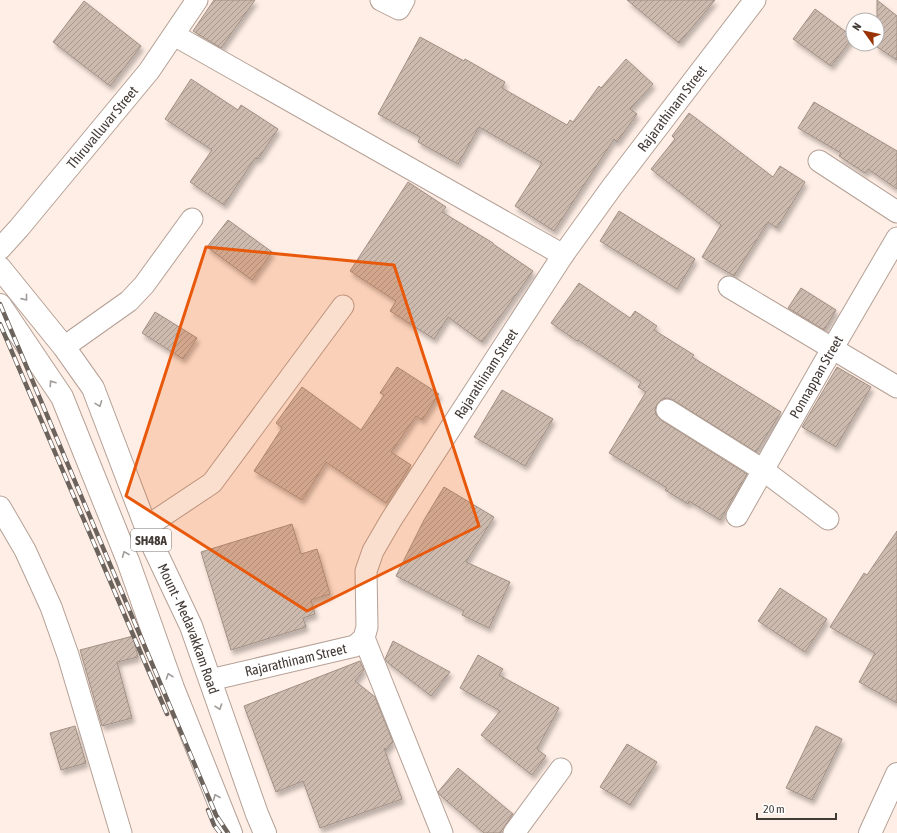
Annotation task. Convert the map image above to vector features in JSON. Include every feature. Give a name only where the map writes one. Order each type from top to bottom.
[{"type":"main road","name":"Mount - Medavakkam Road","points":[[0,268],[64,347],[93,388],[154,548],[191,626],[265,833]]},
{"type":"main road","name":"SH48A","points":[[0,305],[62,397],[128,561],[173,688],[231,833]]},
{"type":"main road","points":[[870,833],[897,774]]},
{"type":"street","name":"Thiruvalluvar Street","points":[[0,249],[20,228],[149,71],[197,0]]},
{"type":"street","name":"Rajarathinam Street","points":[[210,680],[355,646],[364,638],[367,627],[366,571],[373,551],[390,520],[563,255],[617,181],[755,0]]},
{"type":"street","points":[[174,35],[563,255]]},
{"type":"street","points":[[819,161],[897,212]]},
{"type":"street","points":[[64,347],[130,301],[144,285],[192,219]]},
{"type":"street","name":"Ponnappan Street","points":[[737,516],[832,348],[897,238]]},
{"type":"street","points":[[729,287],[897,387]]},
{"type":"street","points":[[146,528],[212,483],[343,306]]},
{"type":"street","points":[[667,410],[763,470],[828,519]]},
{"type":"street","points":[[0,507],[25,550],[51,607],[68,655],[121,833]]},
{"type":"street","points":[[364,638],[442,833]]},
{"type":"street","points":[[514,833],[561,769]]},
{"type":"highlighted area","points":[[206,247],[394,265],[479,526],[307,611],[126,496]]},
{"type":"building","points":[[214,0],[255,0],[221,48],[193,31]]},
{"type":"building","points":[[627,0],[715,0],[679,43]]},
{"type":"building","points":[[877,0],[897,16],[897,60],[885,52],[885,12],[877,12]]},
{"type":"building","points":[[84,1],[141,46],[110,86],[53,42]]},
{"type":"building","points":[[815,9],[845,31],[845,48],[831,66],[793,39]]},
{"type":"building","points":[[420,37],[464,61],[465,59],[505,82],[502,88],[567,125],[570,120],[573,122],[599,86],[601,88],[626,59],[653,84],[630,109],[637,114],[617,142],[614,139],[554,231],[515,206],[542,163],[479,127],[458,164],[418,142],[420,137],[378,114]]},
{"type":"building","points":[[191,79],[238,110],[241,105],[278,129],[258,159],[255,158],[224,205],[190,182],[212,150],[165,119]]},
{"type":"building","points":[[814,102],[897,151],[897,189],[868,169],[865,173],[839,156],[841,153],[798,128]]},
{"type":"building","points":[[689,113],[773,177],[780,166],[805,182],[777,228],[768,222],[734,276],[702,257],[721,225],[651,169],[675,139],[672,136]]},
{"type":"building","points":[[408,182],[446,207],[442,212],[493,243],[533,271],[482,342],[448,317],[434,339],[390,311],[396,301],[350,271]]},
{"type":"building","points":[[619,211],[695,259],[677,289],[600,241]]},
{"type":"building","points":[[228,220],[272,252],[252,280],[207,247]]},
{"type":"building","points":[[579,283],[630,318],[635,311],[657,326],[654,330],[694,355],[692,357],[781,412],[756,452],[673,400],[668,398],[662,399],[657,404],[655,410],[656,415],[661,420],[747,474],[720,520],[689,501],[688,504],[665,490],[667,488],[609,453],[646,392],[638,387],[641,382],[551,323]]},
{"type":"building","points":[[801,288],[836,310],[824,330],[788,308]]},
{"type":"building","points":[[155,312],[197,338],[183,359],[142,333]]},
{"type":"building","points":[[397,367],[439,394],[422,420],[416,416],[391,452],[411,465],[386,503],[326,462],[302,500],[254,471],[282,428],[276,423],[302,387],[361,430],[384,395],[380,393]]},
{"type":"building","points":[[837,367],[871,387],[836,447],[802,427]]},
{"type":"building","points":[[502,390],[553,419],[525,466],[474,437]]},
{"type":"building","points":[[444,487],[494,517],[466,562],[510,582],[489,628],[462,615],[464,611],[396,576],[424,520]]},
{"type":"building","points":[[292,524],[301,554],[317,549],[330,594],[311,600],[315,614],[303,618],[306,627],[231,650],[201,552]]},
{"type":"building","points":[[897,531],[897,703],[859,682],[875,653],[830,627],[864,573],[867,575]]},
{"type":"building","points":[[780,588],[827,619],[805,652],[758,621]]},
{"type":"building","points":[[133,636],[138,657],[117,662],[132,718],[102,726],[80,650]]},
{"type":"building","points":[[393,641],[450,672],[431,696],[387,662],[385,659]]},
{"type":"building","points":[[478,655],[503,669],[499,675],[559,708],[537,749],[546,756],[532,775],[481,735],[500,711],[460,688]]},
{"type":"building","points":[[360,661],[364,670],[355,681],[375,697],[393,742],[386,750],[384,748],[402,799],[320,828],[303,781],[276,792],[244,706]]},
{"type":"building","points":[[75,726],[86,763],[61,770],[50,733]]},
{"type":"building","points":[[816,726],[842,739],[812,800],[786,788]]},
{"type":"building","points":[[627,744],[657,762],[630,805],[600,787]]},
{"type":"building","points":[[458,768],[513,814],[500,833],[484,833],[438,792]]},
{"type":"railway","points":[[0,304],[216,815],[228,833]]},
{"type":"railway","points":[[0,324],[167,714]]},
{"type":"railway","points":[[208,810],[214,825],[220,833]]}]
